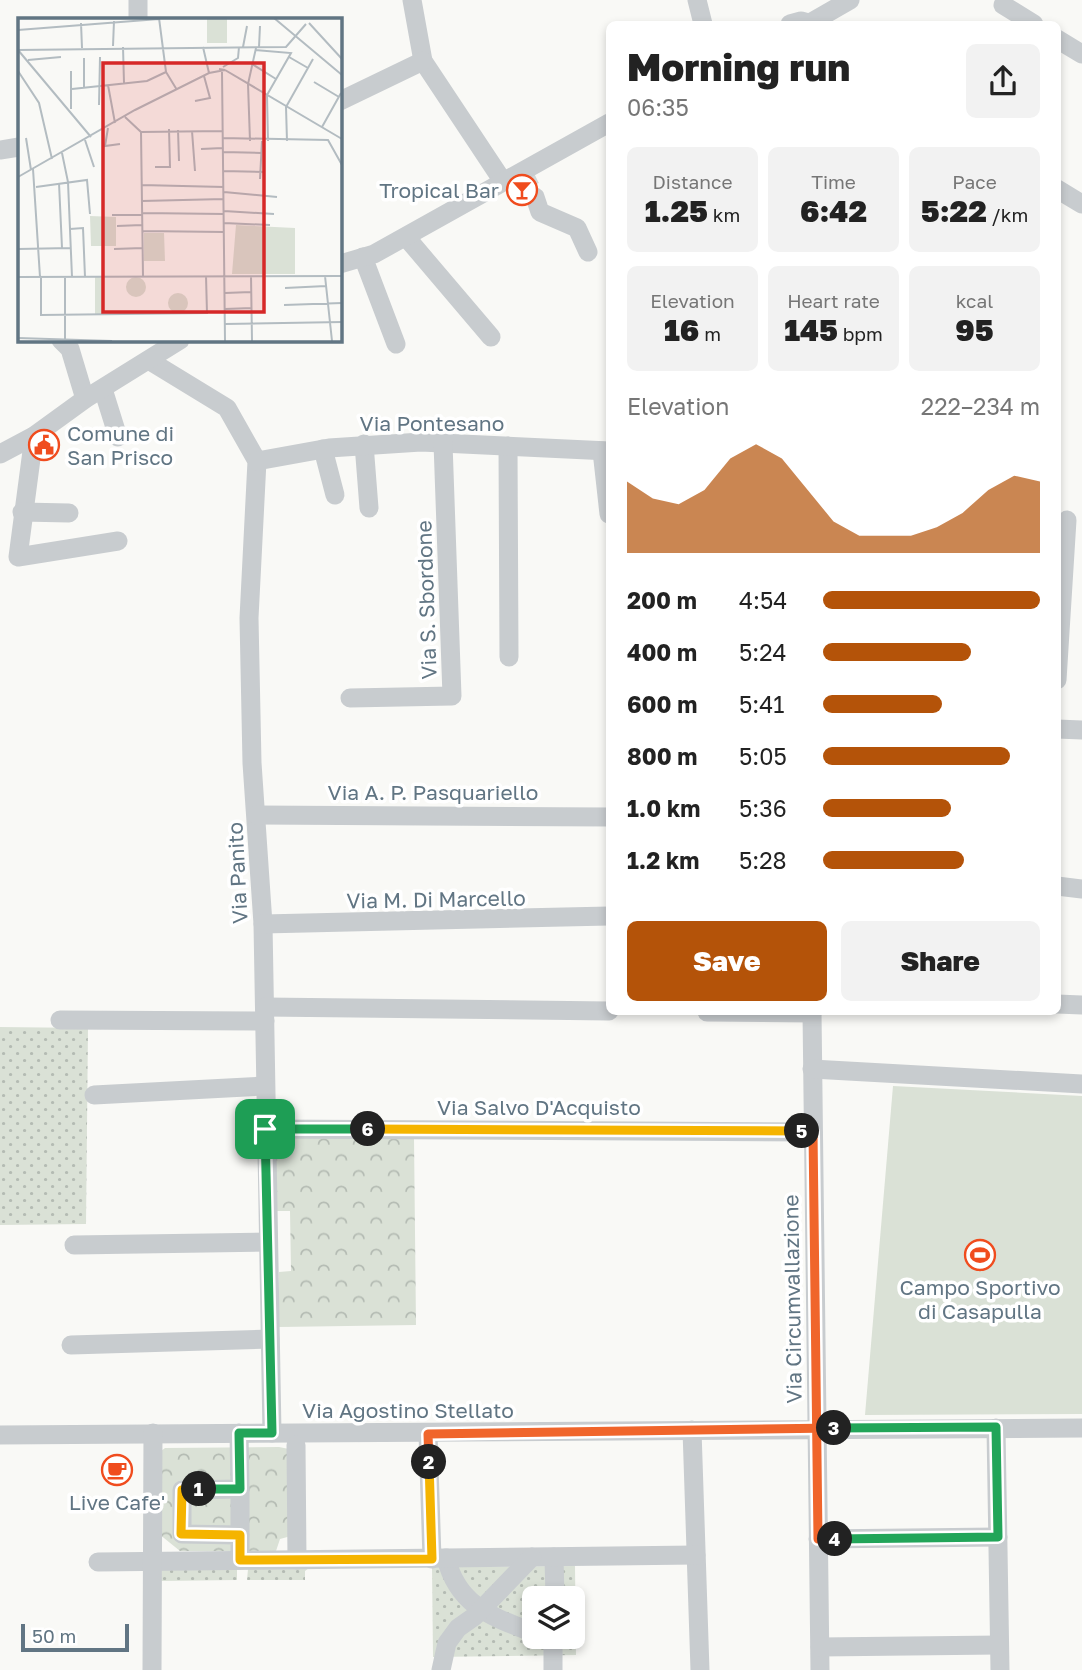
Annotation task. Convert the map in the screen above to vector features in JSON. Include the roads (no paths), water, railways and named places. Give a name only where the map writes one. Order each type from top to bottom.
[{"type":"street","points":[[138,0],[138,18]]},
{"type":"street","points":[[412,0],[423,61],[502,180]]},
{"type":"street","points":[[697,0],[702,21]]},
{"type":"street","points":[[816,21],[850,0]]},
{"type":"street","points":[[1002,10],[1027,21]]},
{"type":"street","points":[[1061,41],[1082,54]]},
{"type":"street","points":[[341,101],[423,61]]},
{"type":"street","points":[[341,264],[363,257],[406,237],[502,180],[606,125]]},
{"type":"street","points":[[0,150],[18,147]]},
{"type":"street","points":[[1061,191],[1082,204]]},
{"type":"street","points":[[536,197],[540,212],[577,228],[588,252]]},
{"type":"street","points":[[406,237],[492,337]]},
{"type":"street","points":[[363,257],[396,344]]},
{"type":"street","points":[[62,341],[70,349],[85,399]]},
{"type":"street","points":[[0,454],[34,436],[85,399],[178,341]]},
{"type":"street","points":[[158,351],[227,408],[257,461]]},
{"type":"street","points":[[103,389],[118,437]]},
{"type":"street","points":[[34,436],[18,557],[118,541]]},
{"type":"street","name":"Via Pontesano","points":[[257,461],[363,444],[443,443],[606,452]]},
{"type":"street","name":"Via S. Sbordone","points":[[350,698],[452,696],[443,443]]},
{"type":"street","points":[[363,444],[369,508]]},
{"type":"street","points":[[508,446],[509,657]]},
{"type":"street","points":[[323,449],[335,495]]},
{"type":"street","name":"Via Panito","points":[[257,461],[249,618],[252,763],[263,924],[272,1433]]},
{"type":"street","points":[[22,512],[69,513]]},
{"type":"street","points":[[1061,586],[1069,520]]},
{"type":"street","points":[[1061,729],[1082,730]]},
{"type":"street","name":"Via A. P. Pasquariello","points":[[257,816],[606,817]]},
{"type":"street","points":[[1061,886],[1082,889]]},
{"type":"street","name":"Via M. Di Marcello","points":[[263,924],[606,916]]},
{"type":"street","points":[[1061,1004],[1082,1005]]},
{"type":"street","points":[[60,1020],[265,1014],[606,1010]]},
{"type":"street","name":"Via Circumvallazione","points":[[812,1015],[820,1670]]},
{"type":"street","points":[[812,1069],[1082,1084]]},
{"type":"street","points":[[94,1095],[265,1086]]},
{"type":"street","name":"Via Salvo D'Acquisto","points":[[265,1129],[813,1132]]},
{"type":"street","points":[[74,1245],[268,1242]]},
{"type":"street","points":[[71,1345],[270,1339]]},
{"type":"street","points":[[996,1427],[1000,1670]]},
{"type":"street","name":"Via Agostino Stellato","points":[[0,1435],[428,1434],[1082,1427]]},
{"type":"street","points":[[692,1430],[700,1670]]},
{"type":"street","points":[[152,1670],[153,1433]]},
{"type":"street","points":[[239,1433],[240,1560]]},
{"type":"street","points":[[428,1434],[439,1558],[460,1594],[481,1610],[522,1628]]},
{"type":"street","points":[[296,1445],[297,1560]]},
{"type":"street","points":[[240,1489],[182,1490],[181,1534],[240,1535]]},
{"type":"street","points":[[818,1539],[998,1537]]},
{"type":"street","points":[[98,1562],[696,1555]]},
{"type":"street","points":[[441,1670],[447,1643],[458,1628],[481,1610],[532,1557]]},
{"type":"street","points":[[554,1557],[555,1586]]},
{"type":"street","points":[[820,1647],[999,1645]]},
{"type":"street","points":[[550,1649],[553,1670]]},
{"type":"tunnel","points":[[522,170],[535,197]]},
{"type":"place","name":"Tropical Bar","points":[[522,190]]},
{"type":"place","name":"Comune di San Prisco","points":[[44,445]]},
{"type":"place","name":"Campo Sportivo di Casapulla","points":[[980,1255]]},
{"type":"place","name":"Live Cafe'","points":[[117,1470]]}]
